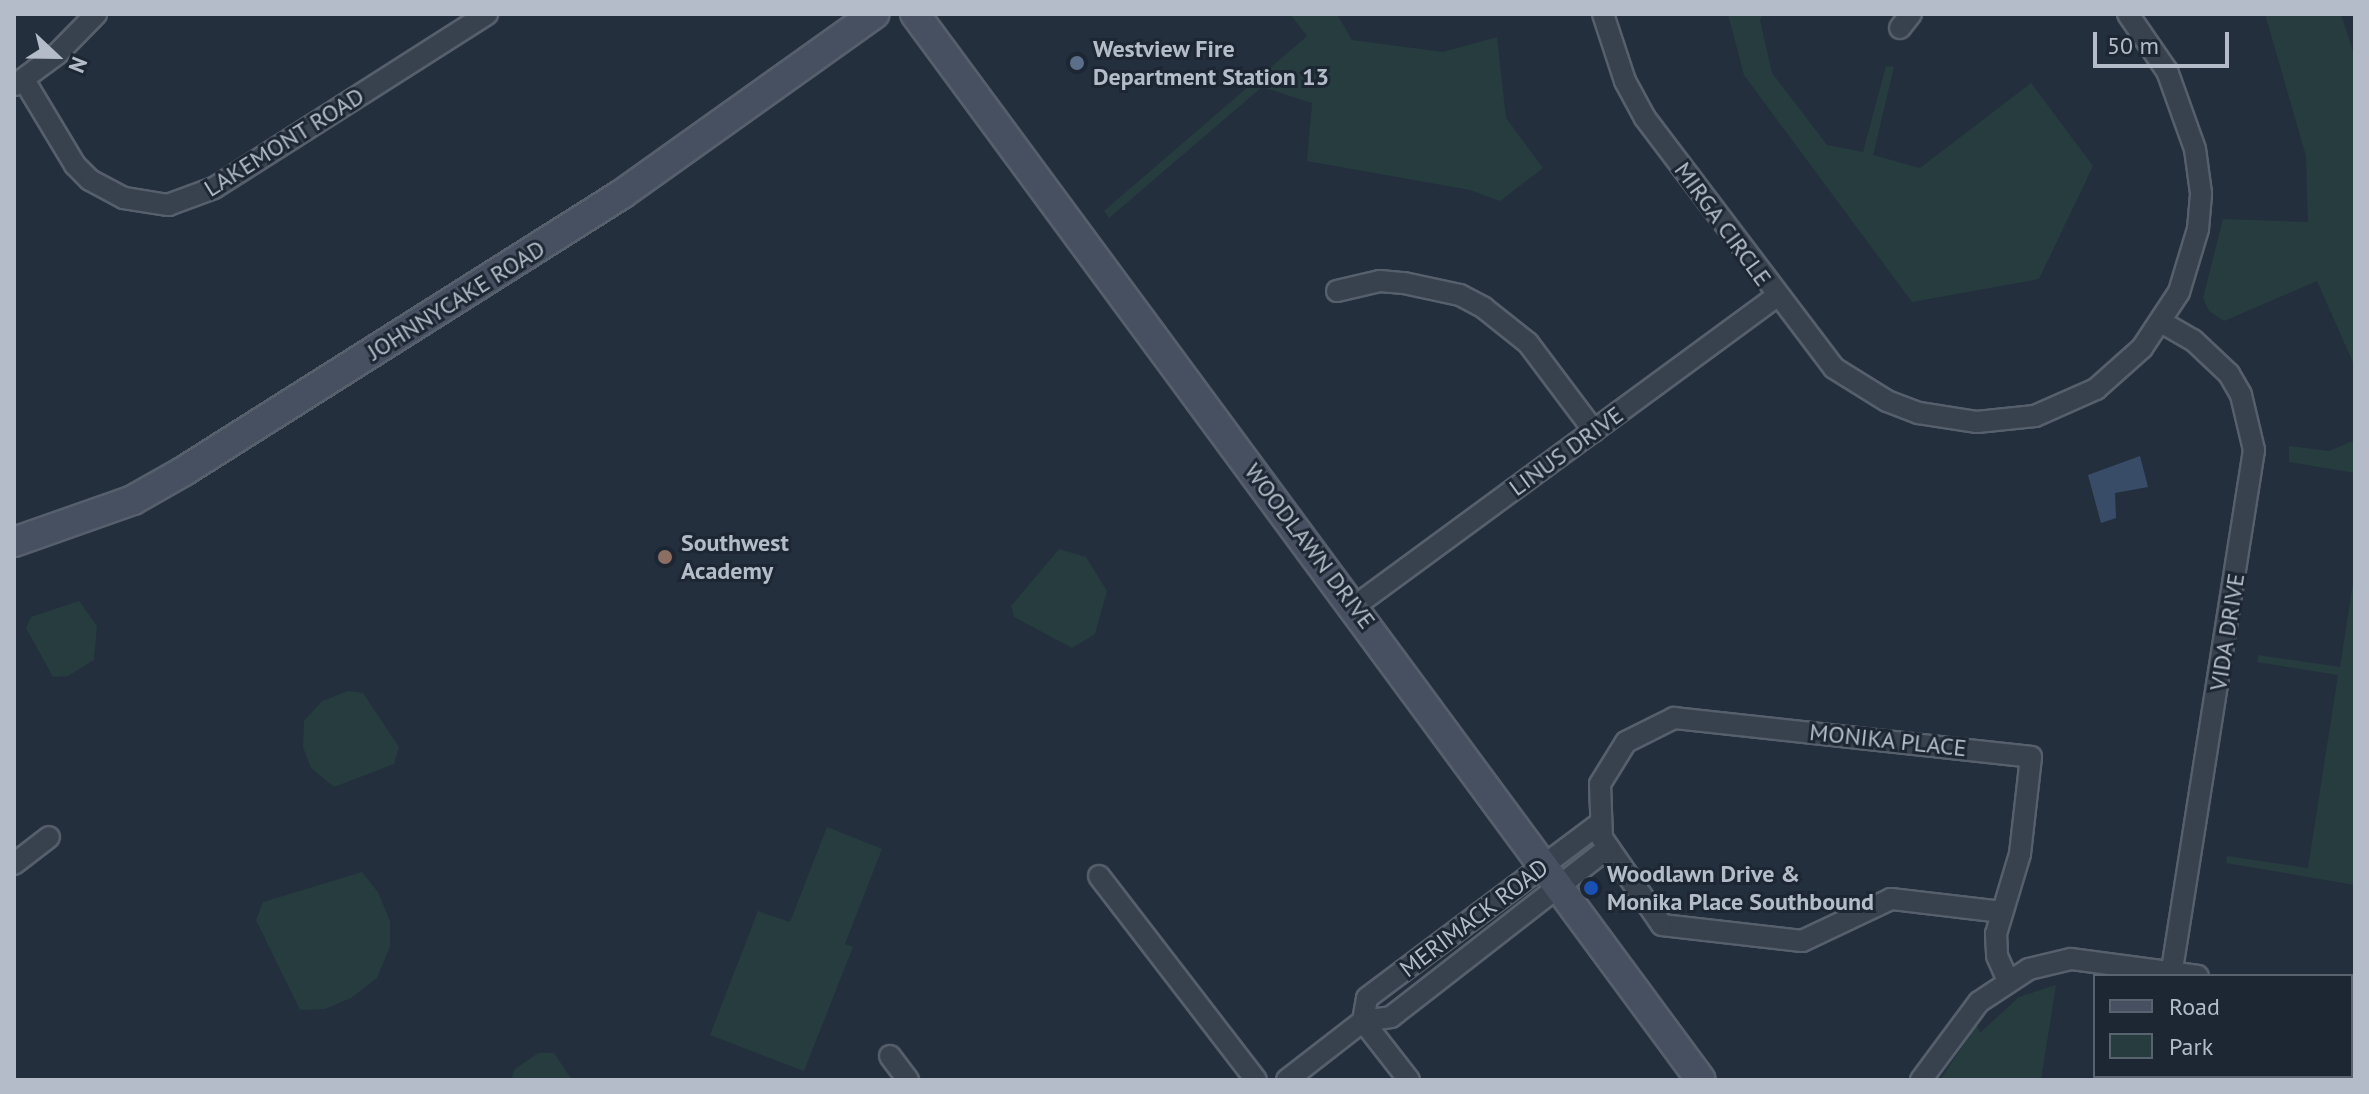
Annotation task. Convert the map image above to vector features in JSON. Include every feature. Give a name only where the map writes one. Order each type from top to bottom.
[{"type":"main road","name":"JOHNNYCAKE ROAD","points":[[14,542],[133,500],[209,456],[658,171],[874,14]]},
{"type":"main road","name":"WOODLAWN DRIVE","points":[[915,14],[1355,606],[1701,1080]]},
{"type":"street","points":[[19,83],[96,14]]},
{"type":"street","name":"LAKEMONT ROAD","points":[[19,83],[75,165],[90,180],[124,198],[168,205],[214,188],[487,14]]},
{"type":"street","name":"MIRGA CIRCLE","points":[[1603,14],[1625,81],[1645,118],[1834,368],[1887,401],[1919,413],[1977,422],[2035,416],[2096,389],[2163,323]]},
{"type":"street","points":[[2128,14],[2167,71],[2184,109],[2201,193],[2189,264],[2163,323]]},
{"type":"street","points":[[1337,291],[1380,281],[1404,283],[1460,295],[1484,308],[1528,343],[1594,431]]},
{"type":"street","name":"LINUS DRIVE","points":[[1355,606],[1777,296]]},
{"type":"street","name":"VIDA DRIVE","points":[[2163,323],[2193,340],[2229,374],[2241,395],[2254,450],[2172,974]]},
{"type":"street","name":"MONIKA PLACE","points":[[1603,837],[1600,784],[1613,759],[1640,732],[1674,718],[2031,757],[2020,854],[1995,946],[2008,981]]},
{"type":"street","points":[[14,864],[49,837]]},
{"type":"street","points":[[1603,837],[1662,925],[1802,941],[1891,899],[2002,912]]},
{"type":"street","name":"MERIMACK ROAD","points":[[1363,1021],[1367,998],[1551,876],[1603,837]]},
{"type":"street","points":[[1099,876],[1256,1080]]},
{"type":"street","name":"MERIMACK ROAD","points":[[1287,1080],[1363,1021],[1391,1017],[1551,876]]},
{"type":"street","points":[[1921,1080],[1979,1002],[2029,969],[2071,959],[2172,974]]},
{"type":"street","points":[[1363,1021],[1409,1080]]},
{"type":"street","points":[[890,1056],[908,1080]]},
{"type":"green space","points":[[1290,14],[1337,14],[1352,40],[1443,52],[1497,37],[1506,118],[1543,168],[1500,201],[1470,190],[1307,161],[1312,103],[1262,87],[1109,218],[1104,211],[1307,36]]},
{"type":"green space","points":[[1728,14],[1763,14],[1760,20],[1772,73],[1827,145],[1863,152],[1886,66],[1894,67],[1873,155],[1920,168],[2031,83],[2093,166],[2039,279],[1912,302],[1744,75]]},
{"type":"green space","points":[[2265,14],[2341,14],[2355,57],[2355,367],[2317,281],[2224,321],[2209,311],[2203,298],[2223,219],[2308,222],[2306,156]]},
{"type":"green space","points":[[2355,440],[2355,473],[2289,462],[2289,446],[2329,451]]},
{"type":"green space","points":[[1059,549],[1086,557],[1107,591],[1095,634],[1072,648],[1014,617],[1011,606]]},
{"type":"green space","points":[[2355,570],[2355,885],[2226,863],[2227,856],[2308,868],[2338,675],[2257,662],[2258,655],[2340,667]]},
{"type":"green space","points":[[79,601],[97,626],[94,660],[68,676],[53,677],[26,628],[31,617]]},
{"type":"green space","points":[[348,691],[363,693],[399,747],[394,764],[334,787],[311,768],[303,747],[304,721],[322,701]]},
{"type":"green space","points":[[827,827],[882,849],[845,944],[853,947],[804,1071],[710,1035],[758,911],[790,922]]},
{"type":"green space","points":[[362,872],[378,892],[390,921],[390,947],[377,978],[351,998],[325,1009],[300,1010],[256,920],[263,902]]},
{"type":"green space","points":[[2056,985],[2041,1080],[1940,1080],[1977,1024],[1980,1033],[2019,997]]},
{"type":"green space","points":[[538,1053],[554,1053],[572,1080],[511,1080],[514,1070]]},
{"type":"water","points":[[2140,456],[2148,487],[2115,493],[2116,518],[2101,523],[2088,475]]},
{"type":"place","name":"Westview Fire Department Station 13","points":[[1077,63]]},
{"type":"place","name":"Southwest Academy","points":[[665,557]]},
{"type":"place","name":"Woodlawn Drive & Monika Place Southbound","points":[[1591,888]]}]
